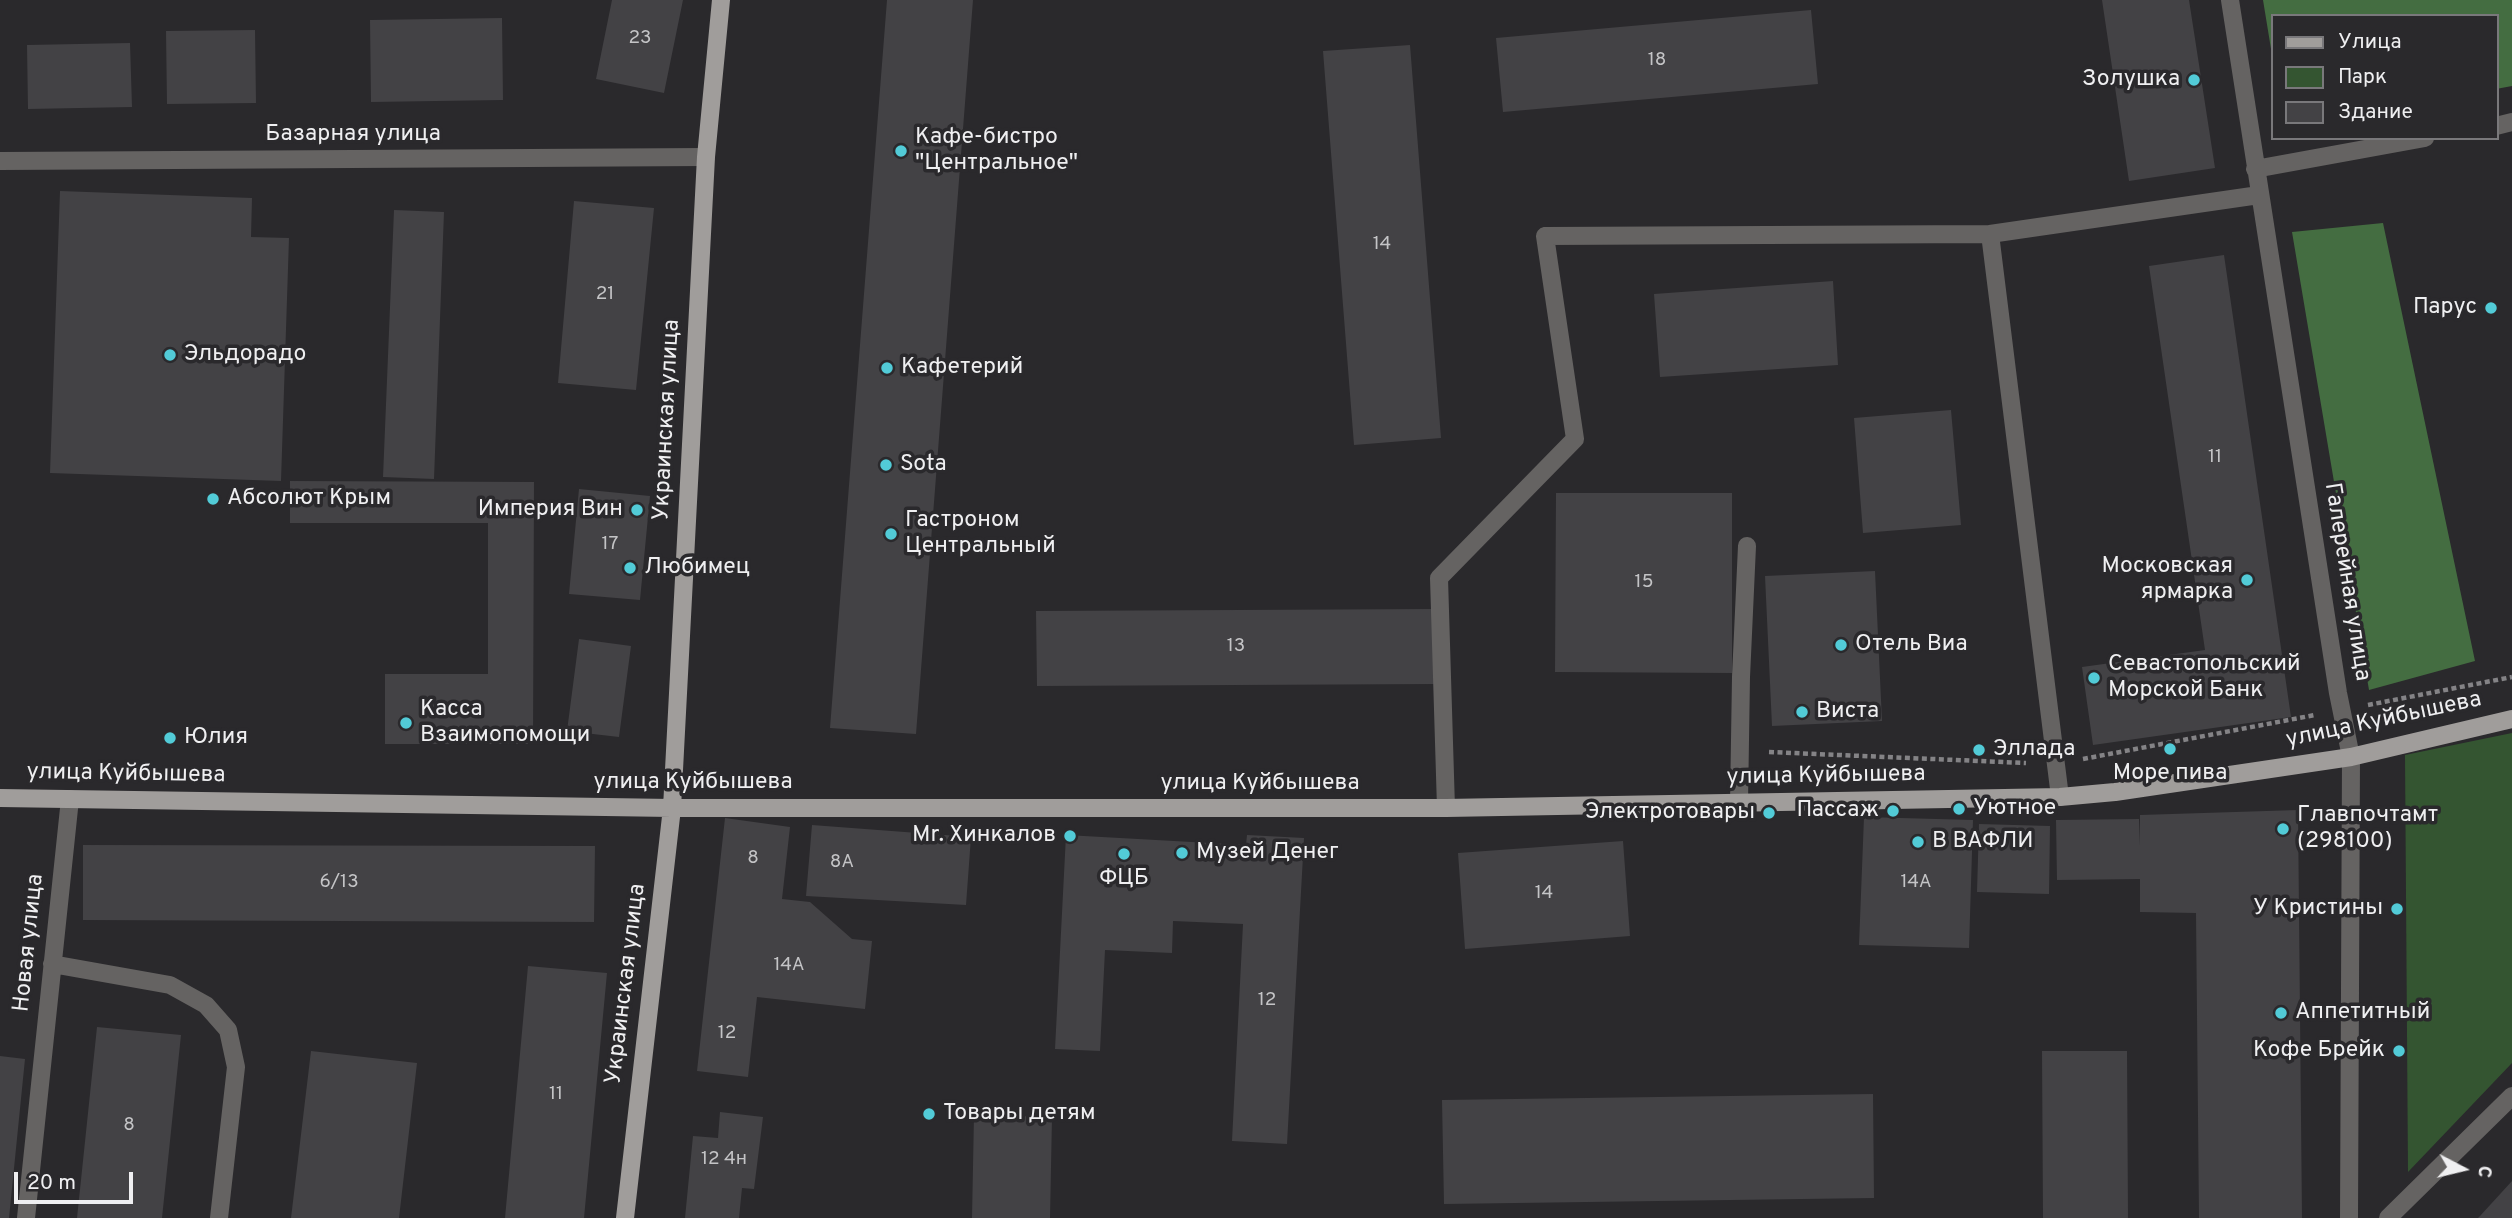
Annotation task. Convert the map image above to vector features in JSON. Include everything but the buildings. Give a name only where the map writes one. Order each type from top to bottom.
[{"type":"main road","name":"Украинская улица","points":[[625,1218],[672,808],[706,157],[721,0]]},
{"type":"main road","name":"улица Куйбышева","points":[[0,798],[672,808],[1446,808],[2060,797],[2116,792],[2351,757],[2512,719]]},
{"type":"street","name":"Галерейная улица","points":[[2230,0],[2259,195],[2351,757],[2349,1218]]},
{"type":"street","points":[[2255,169],[2415,140]]},
{"type":"street","name":"Базарная улица","points":[[0,161],[706,157]]},
{"type":"street","points":[[1446,808],[1439,578],[1575,439],[1545,236],[1990,234],[2259,195]]},
{"type":"street","points":[[1990,234],[2060,797]]},
{"type":"street","points":[[1739,803],[1747,546]]},
{"type":"street","name":"Новая улица","points":[[26,1218],[70,799]]},
{"type":"street","points":[[52,964],[170,985],[206,1005],[228,1030],[236,1067],[219,1218]]},
{"type":"street","points":[[2388,1218],[2512,1096]]},
{"type":"path","points":[[1740,751],[2055,764],[2512,677]]},
{"type":"green space","points":[[2263,0],[2512,0],[2512,86],[2498,89],[2498,14],[2270,14],[2270,43]]},
{"type":"green space","points":[[2383,223],[2475,661],[2369,690],[2292,232]]},
{"type":"green space","points":[[2512,733],[2512,1063],[2408,1172],[2405,755]]},
{"type":"place","name":"Золушка","points":[[2194,80]]},
{"type":"place","name":"Кафе‐бистро \"Центральное\"","points":[[901,151]]},
{"type":"place","name":"Парус","points":[[2491,308]]},
{"type":"place","name":"Эльдорадо","points":[[170,355]]},
{"type":"place","name":"Кафетерий","points":[[887,368]]},
{"type":"place","name":"Sota","points":[[886,465]]},
{"type":"place","name":"Абсолют Крым","points":[[213,499]]},
{"type":"place","name":"Империя Вин","points":[[637,510]]},
{"type":"place","name":"Гастроном Центральный","points":[[891,534]]},
{"type":"place","name":"Любимец","points":[[630,568]]},
{"type":"place","name":"Московская ярмарка","points":[[2247,580]]},
{"type":"place","name":"Отель Виа","points":[[1841,645]]},
{"type":"place","name":"Севастопольский Морской Банк","points":[[2094,678]]},
{"type":"place","name":"Виста","points":[[1802,712]]},
{"type":"place","name":"Касса Взаимопомощи","points":[[406,723]]},
{"type":"place","name":"Юлия","points":[[170,738]]},
{"type":"place","name":"Море пива","points":[[2170,749]]},
{"type":"place","name":"Эллада","points":[[1979,750]]},
{"type":"place","name":"Уютное","points":[[1959,809]]},
{"type":"place","name":"Пассаж","points":[[1893,811]]},
{"type":"place","name":"Электротовары","points":[[1769,813]]},
{"type":"place","name":"Главпочтамт (298100)","points":[[2283,829]]},
{"type":"place","name":"Mr. Хинкалов","points":[[1070,836]]},
{"type":"place","name":"В ВАФЛИ","points":[[1918,842]]},
{"type":"place","name":"Музей Денег","points":[[1182,853]]},
{"type":"place","name":"ФЦБ","points":[[1124,854]]},
{"type":"place","name":"У Кристины","points":[[2397,909]]},
{"type":"place","name":"Аппетитный","points":[[2281,1013]]},
{"type":"place","name":"Кофе Брейк","points":[[2399,1051]]},
{"type":"place","name":"Товары детям","points":[[929,1114]]}]
